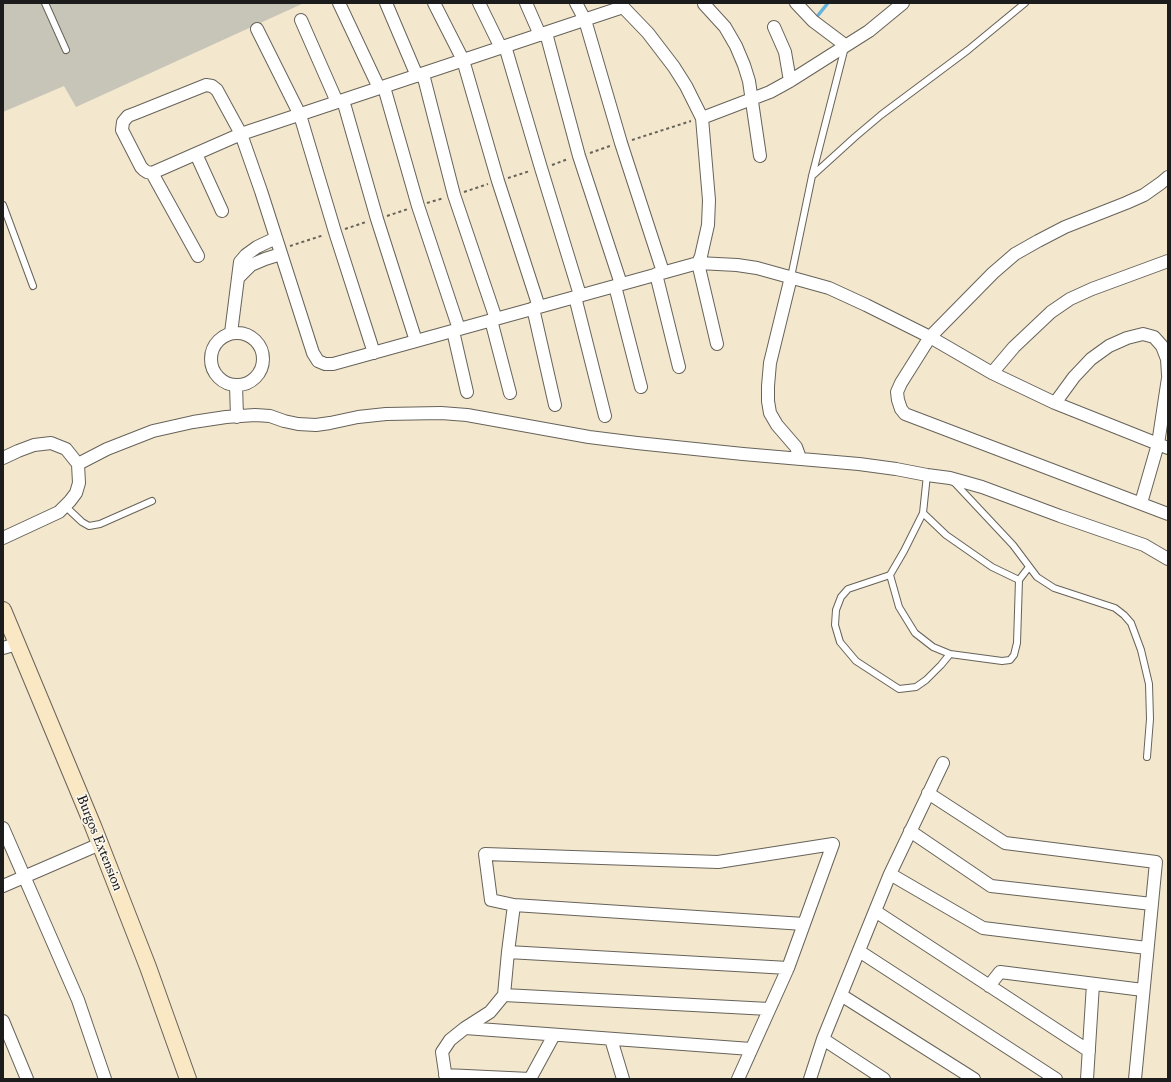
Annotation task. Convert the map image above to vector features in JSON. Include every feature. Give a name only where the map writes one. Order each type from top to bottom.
[{"type":"main road","name":"Burgos Extension","points":[[3,610],[10,646],[100,844],[148,967],[185,1078]]},
{"type":"street","points":[[339,3],[382,88],[456,330],[467,392]]},
{"type":"street","points":[[386,3],[420,75],[454,195],[494,319],[510,393]]},
{"type":"street","points":[[434,3],[463,60],[536,308],[555,405]]},
{"type":"street","points":[[479,3],[503,47],[541,168],[578,296],[605,416]]},
{"type":"street","points":[[526,3],[543,34],[618,285],[641,387]]},
{"type":"street","points":[[576,3],[585,20],[659,273],[680,367]]},
{"type":"street","points":[[796,3],[813,21],[846,45]]},
{"type":"street","points":[[702,118],[770,92],[790,81],[869,31],[903,3]]},
{"type":"street","points":[[704,4],[725,28],[736,46],[749,81],[760,156]]},
{"type":"street","points":[[717,344],[698,263],[708,225],[710,200],[702,118],[686,86],[674,67],[648,33],[622,5],[585,20],[241,134],[152,173],[147,172],[141,167],[122,130],[123,122],[128,116],[136,112],[209,85],[215,87],[241,134],[313,353],[318,361],[325,364],[333,364],[374,353],[698,263],[737,265],[757,268],[829,288],[930,337],[992,373],[1054,403],[1163,446]]},
{"type":"street","points":[[301,20],[340,101],[416,341]]},
{"type":"street","points":[[774,27],[785,52],[790,81]]},
{"type":"street","points":[[257,29],[300,115],[335,232],[374,353]]},
{"type":"street","points":[[196,154],[222,211]]},
{"type":"street","points":[[152,173],[198,256]]},
{"type":"street","points":[[1168,177],[1144,195],[1065,227],[1015,254],[993,273],[930,337],[901,383],[897,392],[901,409],[905,414],[1168,514]]},
{"type":"street","points":[[230,333],[240,262],[246,254],[261,244],[276,238]]},
{"type":"street","points":[[238,278],[251,265],[281,254]]},
{"type":"street","points":[[992,373],[1014,347],[1050,312],[1092,289],[1168,261]]},
{"type":"street","points":[[791,277],[770,363],[768,401],[770,413],[777,425],[796,447],[800,458]]},
{"type":"street","points":[[230,333],[245,334],[254,340],[260,347],[263,355],[262,366],[258,375],[249,382],[236,385],[226,382],[217,376],[213,370],[211,361],[214,347],[220,339],[230,333]]},
{"type":"street","points":[[1054,403],[1074,377],[1091,359],[1109,346],[1127,338],[1143,334],[1154,337],[1162,346],[1167,359],[1168,375]]},
{"type":"street","points":[[1141,503],[1163,446],[1168,378]]},
{"type":"street","points":[[236,385],[237,416]]},
{"type":"street","points":[[78,464],[107,449],[153,431],[193,422],[237,416],[270,416],[298,424],[316,425],[358,417],[386,414],[441,413],[467,415],[589,437],[743,454],[800,458],[896,468],[927,475],[950,478],[982,487],[1144,545],[1168,559]]},
{"type":"street","points":[[3,458],[34,445],[51,443],[66,449],[78,464],[79,483],[76,493],[59,512],[3,538]]},
{"type":"street","points":[[810,1079],[823,1039],[890,874],[942,763]]},
{"type":"street","points":[[928,793],[1005,843],[1156,862],[1135,1079]]},
{"type":"street","points":[[3,828],[78,1000],[105,1079]]},
{"type":"street","points":[[910,831],[991,886],[1152,904]]},
{"type":"street","points":[[3,886],[100,844]]},
{"type":"street","points":[[738,1079],[788,968],[804,924],[833,844],[718,862],[485,854],[491,900],[514,905],[804,924]]},
{"type":"street","points":[[890,874],[983,928],[1147,948]]},
{"type":"street","points":[[514,905],[504,995],[490,1012],[465,1028],[450,1040],[442,1052],[445,1077],[530,1079],[554,1034]]},
{"type":"street","points":[[875,911],[1089,1051]]},
{"type":"street","points":[[859,951],[1056,1079]]},
{"type":"street","points":[[508,952],[788,968]]},
{"type":"street","points":[[989,986],[1000,972],[1143,990]]},
{"type":"street","points":[[1087,1079],[1093,984]]},
{"type":"street","points":[[504,995],[769,1009]]},
{"type":"street","points":[[841,995],[974,1079]]},
{"type":"street","points":[[3,1022],[28,1079]]},
{"type":"street","points":[[465,1028],[751,1049]]},
{"type":"street","points":[[611,1039],[624,1079]]},
{"type":"street","points":[[823,1039],[884,1079]]},
{"type":"lane","points":[[45,3],[66,50]]},
{"type":"lane","points":[[812,176],[881,115],[968,50],[1025,3]]},
{"type":"lane","points":[[791,277],[812,176],[846,45]]},
{"type":"lane","points":[[3,206],[33,286]]},
{"type":"lane","points":[[927,475],[923,513],[890,575],[848,589],[841,597],[836,610],[835,625],[840,642],[856,661],[899,689],[916,686],[926,680],[950,654]]},
{"type":"lane","points":[[950,478],[1013,545],[1037,577],[1054,588],[1115,608],[1131,623],[1141,650],[1149,684],[1150,719],[1146,757]]},
{"type":"lane","points":[[65,506],[82,522],[89,526],[100,524],[152,501]]},
{"type":"lane","points":[[923,513],[946,535],[992,567],[1019,580]]},
{"type":"lane","points":[[890,575],[899,608],[915,633],[932,647],[950,654],[1002,661],[1010,660],[1014,656],[1017,643],[1019,580],[1029,567]]},
{"type":"path","points":[[454,195],[702,118]]},
{"type":"shaded area","points":[[3,3],[304,3],[76,107],[64,86],[3,112]]},
{"type":"waterway","points":[[815,19],[828,3]]}]
